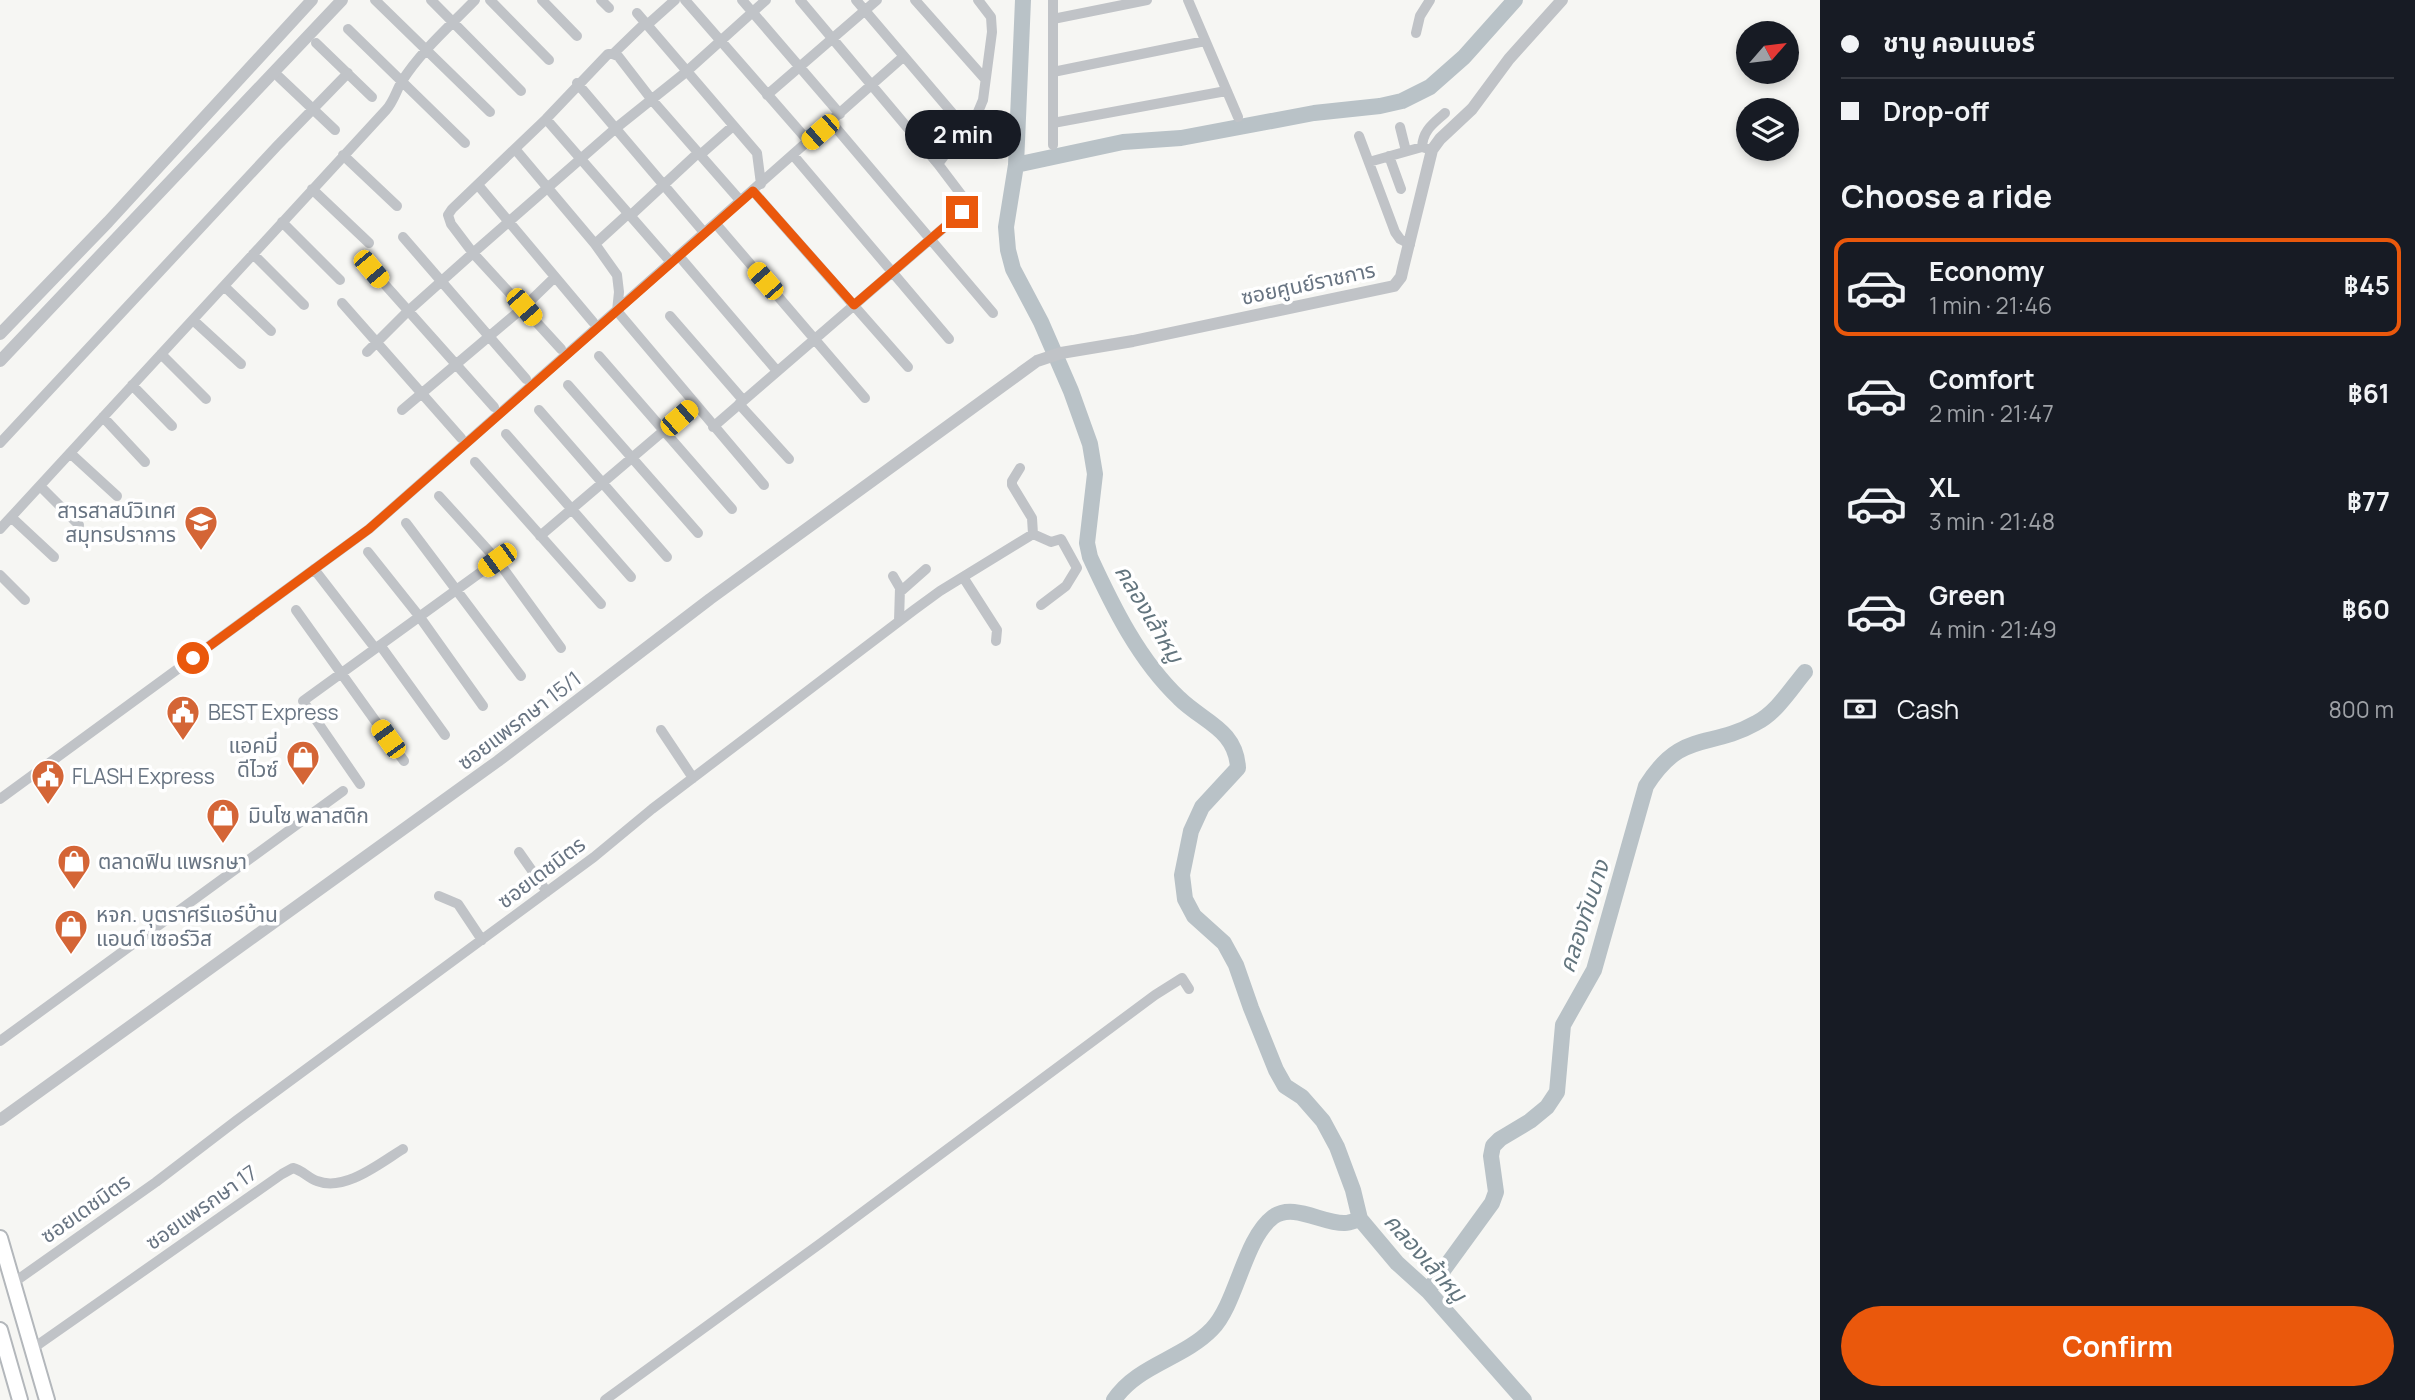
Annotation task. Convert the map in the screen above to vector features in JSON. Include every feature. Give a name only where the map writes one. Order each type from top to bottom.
[{"type":"main road","points":[[0,1238],[47,1400]]},
{"type":"main road","points":[[0,1330],[20,1400]]},
{"type":"street","points":[[0,334],[108,222],[312,0]]},
{"type":"street","points":[[0,361],[342,0]]},
{"type":"street","points":[[375,0],[490,111]]},
{"type":"street","points":[[431,0],[521,91]]},
{"type":"street","points":[[0,529],[393,101],[401,82],[426,50],[475,0]]},
{"type":"street","points":[[490,0],[549,60]]},
{"type":"street","points":[[542,0],[577,36]]},
{"type":"street","points":[[613,54],[675,0]]},
{"type":"street","points":[[685,0],[809,142]]},
{"type":"street","points":[[742,0],[840,114]]},
{"type":"street","points":[[367,352],[473,253],[616,128],[686,72],[766,0]]},
{"type":"street","points":[[713,427],[962,212],[965,205],[963,197],[938,164],[800,0]]},
{"type":"street","points":[[856,0],[965,128]]},
{"type":"street","points":[[767,95],[877,0]]},
{"type":"street","points":[[915,0],[985,79]]},
{"type":"street","points":[[938,164],[980,111],[992,32],[991,17],[978,0]]},
{"type":"street","points":[[1053,0],[1053,145]]},
{"type":"street","points":[[1053,19],[1147,0]]},
{"type":"street","points":[[1188,0],[1237,117]]},
{"type":"street","points":[[1416,33],[1420,16],[1430,0]]},
{"type":"street","name":"ซอยศูนย์ราชการ","points":[[1061,353],[1133,341],[1394,286],[1401,277],[1410,244],[1427,148],[1472,109],[1509,59],[1562,0]]},
{"type":"street","points":[[637,13],[757,153],[757,187],[908,367]]},
{"type":"street","points":[[348,29],[465,143]]},
{"type":"street","points":[[1053,72],[1205,41]]},
{"type":"street","points":[[316,43],[372,97]]},
{"type":"street","points":[[561,349],[473,253],[448,215],[608,54],[618,56],[652,100],[738,198]]},
{"type":"street","points":[[0,799],[369,529],[903,57]]},
{"type":"street","points":[[0,443],[348,73]]},
{"type":"street","points":[[279,77],[335,130]]},
{"type":"street","points":[[577,83],[702,230]]},
{"type":"street","points":[[1053,122],[1226,91]]},
{"type":"street","points":[[1369,162],[1427,148],[1423,137],[1445,113]]},
{"type":"street","points":[[546,119],[667,259]]},
{"type":"street","points":[[831,122],[993,313]]},
{"type":"street","points":[[595,244],[733,126]]},
{"type":"street","points":[[1400,127],[1406,151]]},
{"type":"street","points":[[1359,136],[1395,232],[1400,239],[1410,244]]},
{"type":"street","points":[[515,149],[595,244],[617,275],[617,311],[764,485]]},
{"type":"street","points":[[343,155],[397,206]]},
{"type":"street","points":[[793,155],[949,339]]},
{"type":"street","points":[[1388,156],[1401,189]]},
{"type":"street","points":[[478,185],[593,322]]},
{"type":"street","points":[[312,189],[369,243]]},
{"type":"street","points":[[282,222],[340,280]]},
{"type":"street","points":[[716,223],[864,398]]},
{"type":"street","points":[[403,237],[526,379]]},
{"type":"street","points":[[253,254],[304,305]]},
{"type":"street","points":[[679,256],[777,371]]},
{"type":"street","points":[[371,269],[494,407]]},
{"type":"street","points":[[402,410],[490,337],[555,276]]},
{"type":"street","points":[[224,286],[271,331]]},
{"type":"street","points":[[342,303],[461,438]]},
{"type":"street","points":[[670,316],[789,459]]},
{"type":"street","points":[[192,320],[241,364]]},
{"type":"street","name":"ซอยแพรกษา 15/1","points":[[0,1120],[498,761],[689,615],[1037,361],[1061,353]]},
{"type":"street","points":[[161,354],[206,399]]},
{"type":"street","points":[[599,356],[732,509]]},
{"type":"street","points":[[132,385],[172,425]]},
{"type":"street","points":[[568,385],[698,533]]},
{"type":"street","points":[[540,536],[694,405]]},
{"type":"street","points":[[539,410],[667,557]]},
{"type":"street","points":[[103,417],[145,462]]},
{"type":"street","points":[[506,434],[631,577]]},
{"type":"street","points":[[70,453],[117,496]]},
{"type":"street","points":[[475,462],[601,604]]},
{"type":"street","points":[[1020,468],[1012,481],[1032,518],[1033,534],[1051,542],[1061,539],[1077,568],[1066,586],[1041,605]]},
{"type":"street","points":[[40,486],[79,525]]},
{"type":"street","points":[[439,496],[497,560],[561,648]]},
{"type":"street","points":[[11,517],[54,557]]},
{"type":"street","points":[[406,523],[521,676]]},
{"type":"street","name":"ซอยเดชมิตร","points":[[13,1283],[156,1182],[594,857],[652,809],[899,621],[1033,534]]},
{"type":"street","points":[[360,784],[303,701],[510,551]]},
{"type":"street","points":[[369,552],[419,616],[483,706]]},
{"type":"street","points":[[314,569],[378,647],[444,735]]},
{"type":"street","points":[[900,592],[926,569]]},
{"type":"street","points":[[0,575],[25,600]]},
{"type":"street","points":[[893,576],[900,592],[899,621]]},
{"type":"street","points":[[963,577],[997,630],[996,641]]},
{"type":"street","points":[[296,610],[404,761]]},
{"type":"street","points":[[661,730],[693,778]]},
{"type":"street","points":[[0,1041],[343,791]]},
{"type":"street","points":[[519,852],[547,891]]},
{"type":"street","points":[[439,896],[458,904],[482,940]]},
{"type":"street","points":[[605,1400],[1155,995],[1182,978],[1189,989]]},
{"type":"street","name":"ซอยแพรกษา 17","points":[[32,1349],[293,1168],[316,1181],[333,1184],[358,1176],[403,1149]]},
{"type":"waterway","name":"คลองเล้าหมู","points":[[1023,0],[1016,165],[1006,227],[1008,250],[1013,269],[1041,322],[1071,391],[1090,444],[1095,474],[1087,543],[1090,557],[1118,614],[1151,667],[1179,698],[1225,735],[1236,755],[1238,768],[1202,807],[1191,831],[1182,875],[1185,899],[1194,916],[1224,943],[1236,965],[1276,1070],[1285,1086],[1302,1097],[1323,1121],[1337,1147],[1353,1190],[1360,1219],[1397,1263],[1428,1291],[1524,1400]]},
{"type":"waterway","points":[[1016,165],[1123,142],[1181,138],[1314,113],[1402,101],[1430,87],[1464,57],[1515,0]]},
{"type":"waterway","name":"คลองทับนาง","points":[[1428,1291],[1492,1203],[1496,1192],[1491,1156],[1493,1146],[1547,1107],[1557,1092],[1563,1025],[1594,970],[1646,786],[1659,768],[1684,748],[1739,731],[1764,718],[1783,700],[1805,672]]},
{"type":"waterway","points":[[1114,1400],[1135,1378],[1188,1348],[1212,1329],[1228,1304],[1255,1240],[1273,1217],[1290,1212],[1336,1222],[1347,1223],[1360,1219]]},
{"type":"place","name":"สารสาสน์วิเทศ สมุทรปราการ","points":[[201,552]]},
{"type":"place","name":"BEST Express","points":[[183,742]]},
{"type":"place","name":"แอคมี่ ดีไวซ์","points":[[303,787]]},
{"type":"place","name":"FLASH Express","points":[[48,806]]},
{"type":"place","name":"มินโซ พลาสติก","points":[[223,845]]},
{"type":"place","name":"ตลาดฟิน แพรกษา","points":[[74,891]]},
{"type":"place","name":"หจก. บุตราศรีแอร์บ้าน แอนด์ เซอร์วิส","points":[[71,956]]},
{"type":"route","points":[[193,658],[369,529],[753,191],[854,305],[962,212]]}]
